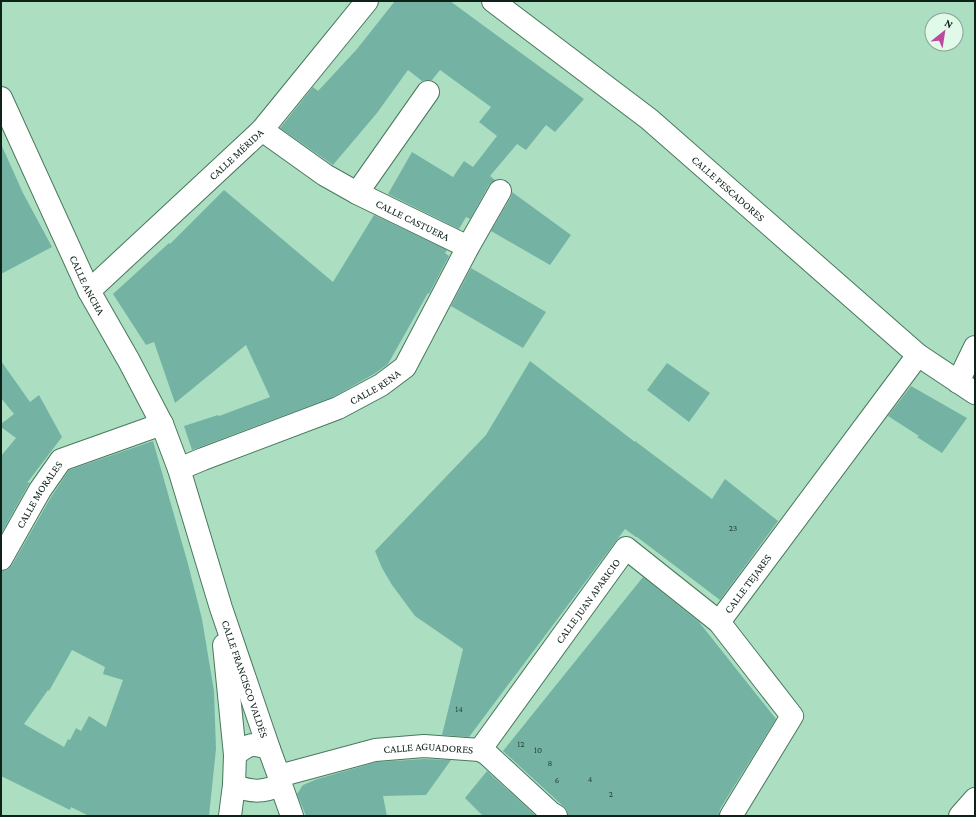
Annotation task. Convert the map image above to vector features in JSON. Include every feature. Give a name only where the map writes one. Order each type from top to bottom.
[{"type":"street","name":"CALLE MÉRIDA","points":[[89,291],[262,130],[367,1]]},
{"type":"street","name":"CALLE PESCADORES","points":[[493,1],[649,119],[918,355],[966,388]]},
{"type":"street","points":[[356,193],[428,92]]},
{"type":"street","name":"CALLE ANCHA","points":[[1,98],[89,291],[129,361],[162,424],[180,470]]},
{"type":"street","name":"CALLE CASTUERA","points":[[262,130],[325,175],[356,193],[468,247]]},
{"type":"street","name":"CALLE RENA","points":[[180,470],[203,459],[338,408],[381,385],[405,367],[468,247],[500,191]]},
{"type":"street","points":[[966,388],[975,347]]},
{"type":"street","name":"CALLE TEJARES","points":[[731,816],[792,716],[719,622],[918,355]]},
{"type":"street","name":"CALLE MORALES","points":[[1,559],[40,490],[61,460],[162,424]]},
{"type":"street","name":"CALLE FRANCISCO VALDÉS","points":[[180,470],[221,608],[269,749]]},
{"type":"street","name":"CALLE JUAN APARICIO","points":[[480,750],[626,548],[719,622]]},
{"type":"street","name":"CALLE FRANCISCO VALDÉS","points":[[221,608],[235,755]]},
{"type":"street","points":[[230,816],[234,785],[235,755],[245,746],[259,745],[269,749],[292,816]]},
{"type":"street","name":"CALLE AGUADORES","points":[[280,780],[375,750],[424,746],[480,750],[551,815]]},
{"type":"street","points":[[234,785],[247,791],[269,789],[280,780]]},
{"type":"street","points":[[960,816],[975,799]]},
{"type":"building","points":[[395,1],[450,1],[584,99],[555,132],[546,125],[526,150],[517,144],[490,176],[495,180],[489,185],[470,219],[466,217],[459,229],[388,194],[412,152],[453,177],[464,161],[473,167],[497,136],[479,122],[491,107],[440,70],[432,80],[422,81],[408,70],[377,113],[333,165],[280,128],[313,87],[318,91],[357,49]]},
{"type":"building","points":[[1,144],[23,193],[52,247],[1,274]]},
{"type":"building","points":[[224,190],[333,282],[374,215],[447,250],[445,253],[449,256],[429,294],[428,293],[388,364],[374,374],[333,397],[192,450],[184,426],[218,415],[219,416],[270,397],[246,345],[175,403],[154,342],[146,345],[113,294],[169,243],[170,244]]},
{"type":"building","points":[[512,192],[571,235],[550,265],[491,231],[511,197]]},
{"type":"building","points":[[471,268],[546,312],[523,348],[451,306]]},
{"type":"building","points":[[1,361],[30,402],[39,395],[62,437],[27,483],[30,482],[1,534],[1,456],[16,438],[1,427],[1,424],[14,414],[1,398]]},
{"type":"building","points":[[530,361],[712,499],[725,479],[778,521],[720,600],[625,529],[469,737],[442,735],[463,649],[415,616],[392,585],[382,568],[375,551],[486,435]]},
{"type":"building","points":[[667,363],[710,393],[689,422],[647,390]]},
{"type":"building","points":[[911,386],[967,418],[942,453],[888,416]]},
{"type":"building","points":[[153,441],[202,619],[214,691],[216,749],[209,816],[89,816],[71,807],[70,810],[1,776],[1,571],[7,570],[12,565],[51,497],[69,470]],"holes":[[[72,650],[105,667],[103,674],[123,680],[106,727],[89,716],[81,731],[76,728],[70,740],[68,739],[64,747],[24,724],[48,690],[49,691]]]},
{"type":"building","points":[[643,577],[699,622],[776,719],[720,809],[719,816],[568,816],[567,810],[563,806],[503,751]]},
{"type":"building","points":[[424,759],[451,760],[426,795],[383,796],[387,816],[306,816],[297,794],[303,785],[317,779],[377,762]]},
{"type":"building","points":[[487,771],[536,816],[483,816],[465,798]]}]
